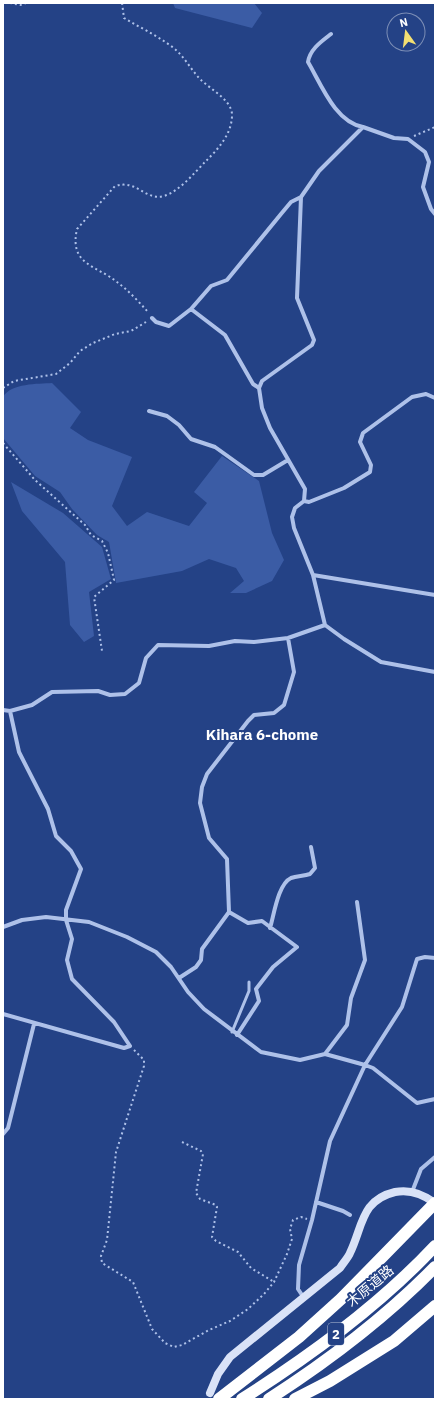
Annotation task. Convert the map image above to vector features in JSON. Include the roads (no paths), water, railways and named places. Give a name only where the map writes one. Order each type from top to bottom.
[{"type":"highway","points":[[215,1396],[299,1337],[341,1299],[435,1203]]},
{"type":"highway","name":"木原道路","points":[[242,1399],[322,1345],[375,1302],[423,1259],[435,1246]]},
{"type":"highway","name":"木原道路","points":[[270,1399],[336,1352],[385,1313],[434,1268]]},
{"type":"highway","points":[[295,1399],[330,1381],[388,1345],[435,1306]]},
{"type":"street","points":[[331,34],[315,47],[309,56],[308,62],[335,109],[354,126],[363,127],[394,138],[408,139],[425,152],[429,162],[423,187],[431,209],[435,214]]},
{"type":"street","points":[[152,318],[156,322],[169,326],[191,309],[211,286],[227,280],[291,202],[301,197],[319,171],[363,127]]},
{"type":"street","points":[[301,197],[297,298],[314,340],[312,345],[262,381],[259,388],[262,408],[270,428],[305,489],[304,501]]},
{"type":"street","points":[[191,309],[225,335],[253,384],[259,388]]},
{"type":"street","points":[[435,398],[426,394],[412,397],[363,433],[360,442],[371,465],[370,472],[344,488],[309,502],[304,501],[295,508],[292,517],[294,528],[313,576],[325,625],[344,639],[381,662],[435,672]]},
{"type":"street","points":[[149,411],[167,416],[179,425],[191,439],[215,446],[254,475],[263,475],[288,460]]},
{"type":"street","points":[[313,576],[435,595]]},
{"type":"street","points":[[3,710],[10,711],[32,705],[52,692],[98,691],[110,695],[125,694],[139,683],[146,658],[158,645],[209,646],[235,641],[254,642],[288,638],[325,625]]},
{"type":"street","points":[[179,978],[202,960],[202,949],[229,912],[227,859],[209,838],[200,803],[202,788],[207,774],[248,721],[254,716],[274,713],[284,705],[294,672],[288,638]]},
{"type":"street","points":[[3,1014],[34,1024],[124,1048],[130,1046],[114,1022],[72,979],[67,960],[72,939],[66,920],[66,910],[81,868],[71,851],[56,836],[48,809],[19,752],[10,711]]},
{"type":"street","points":[[270,928],[279,894],[285,884],[291,878],[310,874],[315,868],[311,847]]},
{"type":"street","points":[[325,1054],[347,1025],[351,998],[365,960],[358,902]]},
{"type":"street","points":[[229,912],[248,923],[262,921],[297,947],[273,967],[256,989],[259,1001],[238,1036]]},
{"type":"street","points":[[3,927],[33,918],[46,917],[89,922],[127,937],[156,952],[204,1010],[261,1052],[300,1060],[325,1054],[365,1064],[373,1068],[417,1103],[435,1099]]},
{"type":"street","points":[[304,1298],[298,1289],[297,1281],[299,1264],[312,1220],[330,1141],[365,1064],[402,1007],[417,959],[425,957],[435,958]]},
{"type":"street","points":[[3,1134],[8,1128],[34,1024]]},
{"type":"street","points":[[412,1192],[421,1169],[435,1157]]},
{"type":"street","points":[[215,1396],[218,1374],[230,1357],[328,1279],[350,1254],[366,1210],[374,1201],[385,1194],[400,1191],[412,1192],[425,1196],[435,1203]]},
{"type":"street","points":[[316,1202],[344,1211],[350,1215]]},
{"type":"lane","points":[[232,1032],[249,991],[249,982]]},
{"type":"district","name":"Kihara 6-chome","points":[[262,734]]}]
